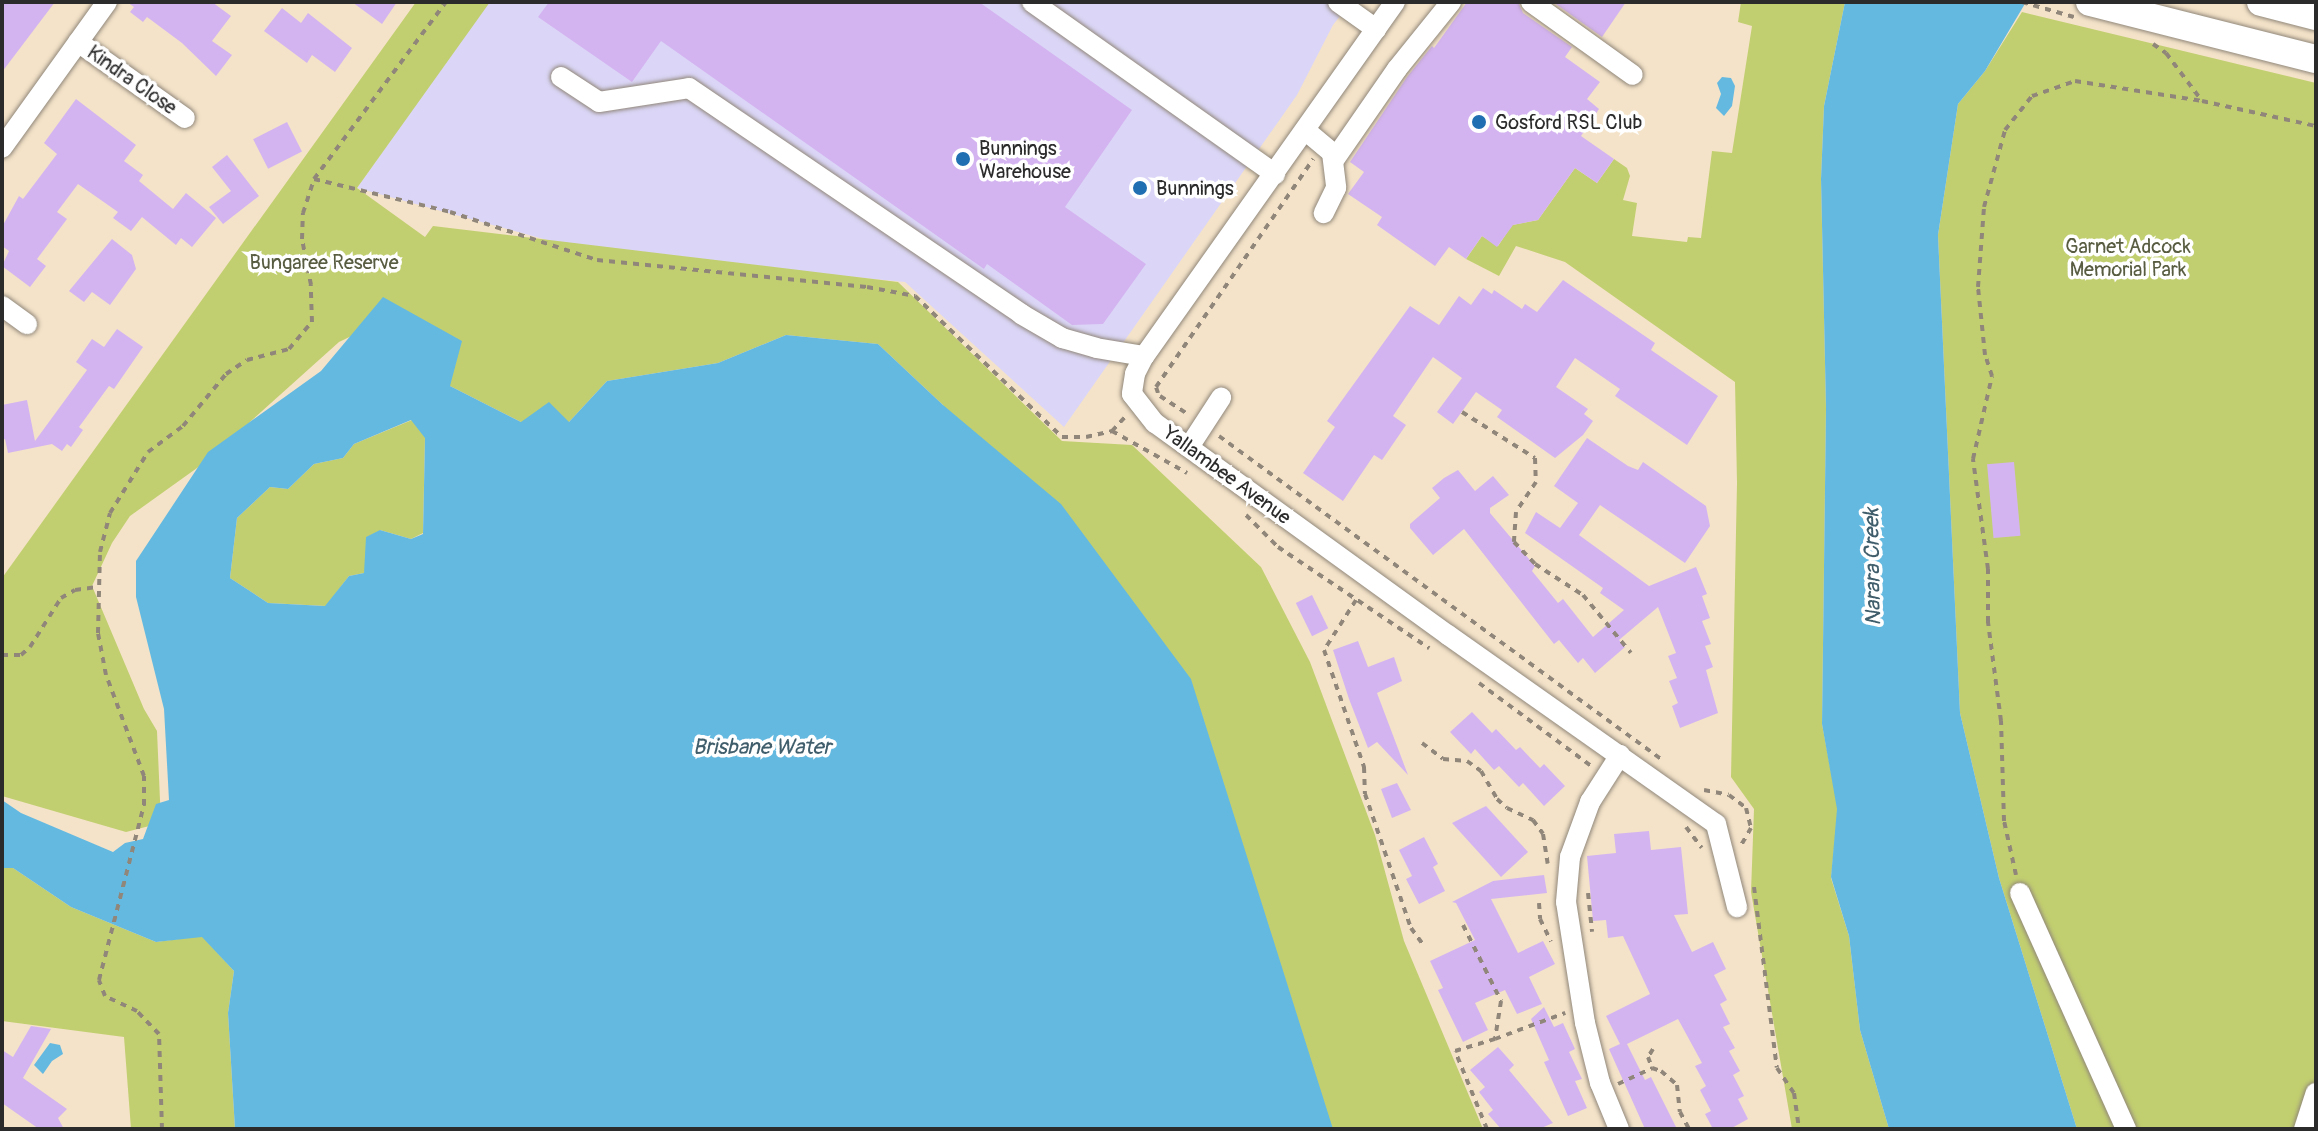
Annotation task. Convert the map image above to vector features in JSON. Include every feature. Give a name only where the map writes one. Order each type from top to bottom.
[{"type":"highway","points":[[2090,2],[2316,59]]},
{"type":"highway","points":[[2261,2],[2316,16]]},
{"type":"street","points":[[2,148],[107,2]]},
{"type":"street","points":[[1032,2],[1275,174]]},
{"type":"street","points":[[1338,2],[1376,29]]},
{"type":"street","points":[[1136,403],[1132,394],[1135,374],[1144,356],[1395,2]]},
{"type":"street","points":[[1324,158],[1451,2]]},
{"type":"street","points":[[1531,2],[1633,75]]},
{"type":"street","name":"Kindra Close","points":[[78,42],[185,118]]},
{"type":"street","points":[[561,77],[599,102],[689,88],[1021,314],[1062,338],[1096,348],[1144,356]]},
{"type":"street","points":[[1305,130],[1328,146],[1324,158],[1336,188],[1324,213]]},
{"type":"street","points":[[2,306],[27,324]]},
{"type":"street","points":[[1189,447],[1221,398]]},
{"type":"street","name":"Yallambee Avenue","points":[[1136,403],[1155,423],[1716,824],[1737,907]]},
{"type":"street","points":[[1619,1129],[1600,1083],[1585,1023],[1566,902],[1570,857],[1590,802],[1620,755]]},
{"type":"street","points":[[2020,893],[2126,1129]]},
{"type":"street","points":[[2304,1129],[2316,1093]]},
{"type":"path","points":[[162,1129],[159,1034],[137,1011],[105,996],[99,980],[138,826],[144,776],[106,675],[98,633],[100,552],[110,513],[148,452],[183,426],[226,374],[247,360],[289,349],[312,322],[311,285],[302,239],[303,213],[314,179],[446,2]]},
{"type":"path","points":[[2022,2],[2041,9]]},
{"type":"path","points":[[2141,35],[2166,53],[2202,101]]},
{"type":"path","points":[[2020,893],[2004,821],[2001,721],[1988,622],[1988,569],[1973,459],[1992,376],[1985,355],[1978,287],[1984,207],[2005,130],[2032,96],[2075,81],[2202,101],[2316,126]]},
{"type":"path","points":[[1324,158],[1156,387],[1158,395],[1589,706]]},
{"type":"path","points":[[314,179],[450,212],[597,260],[867,287],[915,296],[1062,437],[1086,437],[1112,431],[1136,403]]},
{"type":"path","points":[[1462,412],[1535,458],[1536,482],[1516,512],[1514,542],[1535,564],[1583,595],[1631,653]]},
{"type":"path","points":[[1112,431],[1197,480]]},
{"type":"path","points":[[1241,511],[1278,547],[1432,650]]},
{"type":"path","points":[[2,655],[21,655],[30,647],[61,598],[75,590],[97,587]]},
{"type":"path","points":[[1356,600],[1324,650],[1364,767],[1365,794],[1411,928],[1424,946]]},
{"type":"path","points":[[1469,675],[1606,777]]},
{"type":"path","points":[[1422,743],[1443,759],[1467,761],[1481,771],[1497,799],[1507,808],[1533,820],[1543,834],[1548,865]]},
{"type":"path","points":[[1740,847],[1745,859]]},
{"type":"path","points":[[1753,884],[1777,1068],[1794,1093],[1799,1129]]},
{"type":"path","points":[[1588,887],[1593,930],[1590,941]]},
{"type":"path","points":[[1463,925],[1501,1001],[1495,1039]]},
{"type":"path","points":[[1487,1129],[1455,1051],[1570,1011]]},
{"type":"path","points":[[1652,1068],[1648,1057],[1653,1049]]},
{"type":"path","points":[[1611,1074],[1614,1085],[1652,1068],[1661,1071],[1677,1085],[1680,1112],[1689,1129]]},
{"type":"shaded area","points":[[488,2],[1351,2],[1333,25],[1297,95],[1064,427],[905,282],[591,252],[357,188]]},
{"type":"green space","name":"Bungaree Reserve","points":[[416,2],[490,2],[357,188],[425,237],[433,226],[898,282],[1062,441],[1132,445],[1261,567],[1310,662],[1375,835],[1404,941],[1483,1129],[1333,1129],[943,405],[878,344],[786,335],[718,363],[607,381],[569,422],[521,422],[450,386],[362,331],[339,342],[204,463],[130,516],[112,543],[92,586],[144,709],[157,731],[161,823],[126,832],[2,796],[2,578]]},
{"type":"green space","points":[[1741,2],[1845,2],[1824,106],[1821,179],[1826,408],[1822,724],[1838,809],[1831,878],[1849,936],[1860,1030],[1889,1129],[1792,1129],[1751,892],[1754,809],[1731,777],[1737,483],[1735,382],[1565,262],[1516,246],[1499,276],[1466,259],[1482,236],[1498,246],[1512,225],[1538,220],[1575,168],[1597,183],[1614,159],[1627,168],[1630,176],[1623,200],[1637,203],[1632,236],[1687,242],[1688,237],[1701,238],[1712,151],[1732,153],[1752,26],[1738,22]]},
{"type":"green space","name":"Garnet Adcock Memorial Park","points":[[2022,12],[2316,83],[2316,1129],[2077,1129],[1999,878],[1960,713],[1938,235],[1958,104],[1985,71]]},
{"type":"green space","points":[[412,420],[425,437],[423,533],[411,539],[380,530],[364,573],[349,576],[326,606],[268,603],[230,578],[237,518],[270,487],[288,489],[314,464],[343,458],[354,444]]},
{"type":"green space","points":[[2,868],[13,868],[71,907],[156,942],[202,936],[234,971],[228,1013],[235,1129],[131,1129],[124,1037],[2,1021]]},
{"type":"water","name":"Narara Creek","points":[[1845,2],[2026,2],[1985,71],[1958,104],[1938,235],[1960,713],[1999,878],[2077,1129],[1889,1129],[1860,1030],[1849,936],[1831,877],[1837,809],[1822,724],[1826,408],[1821,179],[1824,106]]},
{"type":"water","points":[[1722,77],[1731,78],[1735,86],[1732,106],[1724,116],[1716,108],[1721,94],[1717,83]]},
{"type":"water","name":"Brisbane Water","points":[[383,297],[462,341],[450,386],[521,422],[549,402],[569,422],[607,381],[718,363],[786,335],[878,344],[943,405],[1061,504],[1191,679],[1333,1129],[235,1129],[228,1013],[234,971],[202,937],[156,942],[71,907],[13,868],[2,868],[2,800],[21,813],[113,852],[125,843],[143,839],[156,804],[169,800],[164,709],[136,597],[136,561],[208,452],[321,371]],"holes":[[[411,420],[425,438],[423,534],[411,539],[380,530],[366,537],[364,573],[349,576],[325,606],[268,603],[230,578],[237,518],[270,487],[288,489],[314,464],[343,458],[354,444]]]},
{"type":"water","points":[[50,1043],[60,1045],[63,1054],[52,1061],[43,1074],[34,1065]]},
{"type":"building","points":[[2,2],[55,2],[2,72]]},
{"type":"building","points":[[127,2],[212,2],[231,16],[212,41],[232,55],[216,76],[182,43],[147,17],[143,22],[130,12],[134,7]]},
{"type":"building","points":[[352,2],[397,2],[382,24]]},
{"type":"building","name":"Bunnings Warehouse","points":[[549,2],[979,2],[1132,110],[1065,207],[1146,264],[1103,324],[1072,325],[987,264],[984,269],[661,41],[632,82],[538,17]]},
{"type":"building","name":"Gosford RSL Club","points":[[1467,2],[1518,2],[1523,13],[1572,47],[1565,57],[1600,82],[1587,99],[1599,109],[1581,136],[1614,159],[1597,183],[1575,168],[1538,220],[1513,225],[1497,247],[1482,236],[1466,259],[1449,247],[1435,266],[1377,225],[1382,217],[1348,194],[1364,172],[1350,162],[1407,77],[1432,46],[1434,48]]},
{"type":"building","points":[[1553,2],[1626,2],[1602,37]]},
{"type":"building","points":[[282,8],[301,23],[308,13],[352,48],[335,72],[312,55],[307,63],[264,31]]},
{"type":"building","points":[[76,99],[136,145],[124,161],[143,175],[139,181],[173,209],[186,193],[216,218],[192,247],[181,238],[176,245],[142,217],[131,231],[113,218],[118,212],[78,184],[57,212],[67,219],[37,259],[46,266],[30,287],[2,266],[9,251],[2,246],[2,227],[19,196],[23,199],[57,154],[44,143]]},
{"type":"building","points":[[287,122],[302,151],[268,169],[253,139]]},
{"type":"building","points":[[227,155],[259,196],[223,224],[209,207],[231,191],[212,167]]},
{"type":"building","points":[[112,239],[132,255],[136,269],[110,305],[92,292],[84,302],[69,291]]},
{"type":"building","points":[[1563,280],[1655,343],[1651,350],[1718,396],[1687,445],[1615,396],[1620,389],[1575,358],[1556,387],[1588,409],[1584,414],[1593,421],[1583,435],[1555,458],[1497,417],[1502,410],[1476,392],[1453,424],[1437,412],[1462,378],[1433,357],[1393,416],[1406,425],[1382,460],[1374,455],[1343,501],[1303,473],[1335,427],[1327,421],[1410,306],[1439,325],[1459,296],[1471,305],[1483,288],[1492,294],[1494,290],[1522,309],[1525,304],[1537,312]]},
{"type":"building","points":[[117,329],[143,347],[114,389],[109,386],[79,427],[83,430],[71,447],[67,444],[62,451],[52,444],[8,453],[5,439],[2,440],[2,405],[27,400],[35,441],[87,370],[76,362],[92,339],[104,347]]},
{"type":"building","points":[[1587,438],[1628,466],[1638,470],[1643,462],[1706,506],[1710,526],[1685,563],[1600,505],[1579,535],[1649,586],[1696,567],[1707,594],[1702,596],[1710,618],[1702,621],[1711,644],[1705,646],[1713,667],[1706,670],[1718,713],[1680,728],[1672,706],[1678,703],[1669,681],[1677,678],[1668,656],[1676,653],[1658,607],[1619,640],[1625,647],[1595,673],[1583,658],[1578,663],[1559,640],[1554,644],[1464,529],[1433,555],[1410,528],[1410,524],[1440,498],[1432,488],[1444,478],[1458,470],[1475,491],[1493,476],[1509,495],[1490,508],[1490,513],[1535,566],[1532,571],[1558,603],[1563,599],[1593,637],[1624,610],[1600,593],[1603,588],[1525,533],[1536,512],[1560,528],[1578,503],[1554,486]]},
{"type":"building","points":[[2014,462],[2020,536],[1994,538],[1987,464]]},
{"type":"building","points":[[1312,595],[1328,628],[1312,636],[1296,603]]},
{"type":"building","points":[[1358,641],[1368,667],[1394,657],[1402,681],[1377,693],[1408,775],[1377,742],[1368,748],[1349,699],[1333,650]]},
{"type":"building","points":[[1472,712],[1492,733],[1496,729],[1516,750],[1520,747],[1540,768],[1544,764],[1565,786],[1544,806],[1523,783],[1519,787],[1499,766],[1494,770],[1475,749],[1471,754],[1450,732]]},
{"type":"building","points":[[1397,783],[1411,810],[1392,818],[1381,789]]},
{"type":"building","points":[[1486,806],[1528,852],[1501,877],[1452,823]]},
{"type":"building","points":[[1649,831],[1651,850],[1681,847],[1688,914],[1674,915],[1692,952],[1713,942],[1726,969],[1714,975],[1727,1000],[1720,1004],[1730,1024],[1723,1027],[1735,1048],[1729,1051],[1740,1071],[1733,1075],[1744,1096],[1738,1099],[1748,1119],[1730,1129],[1713,1129],[1705,1114],[1711,1111],[1700,1090],[1706,1086],[1695,1066],[1702,1063],[1678,1019],[1627,1044],[1645,1080],[1651,1077],[1677,1129],[1645,1129],[1609,1049],[1620,1044],[1606,1016],[1650,994],[1623,936],[1608,938],[1606,920],[1593,921],[1587,856],[1616,853],[1614,834]]},
{"type":"building","points":[[1424,837],[1438,864],[1433,867],[1445,891],[1419,904],[1406,879],[1412,876],[1399,850]]},
{"type":"building","points":[[1544,875],[1547,893],[1491,899],[1518,953],[1543,941],[1555,964],[1529,977],[1542,1004],[1517,1014],[1505,990],[1475,1003],[1488,1030],[1463,1042],[1438,990],[1443,988],[1430,961],[1475,940],[1456,903],[1452,902],[1493,881]]},
{"type":"building","points":[[1544,1007],[1554,1027],[1563,1023],[1575,1049],[1569,1052],[1582,1079],[1575,1081],[1587,1108],[1568,1116],[1544,1062],[1549,1060],[1531,1019]]},
{"type":"building","points":[[31,1026],[51,1029],[23,1078],[67,1109],[58,1118],[64,1129],[39,1129],[2,1103],[2,1050],[13,1057]]},
{"type":"building","points":[[1498,1047],[1514,1065],[1509,1070],[1553,1123],[1539,1129],[1501,1129],[1488,1114],[1493,1110],[1479,1092],[1485,1087],[1470,1070]]},
{"type":"place","name":"Gosford RSL Club","points":[[1479,122]]},
{"type":"place","name":"Bunnings Warehouse","points":[[963,159]]},
{"type":"place","name":"Bunnings","points":[[1140,188]]}]
